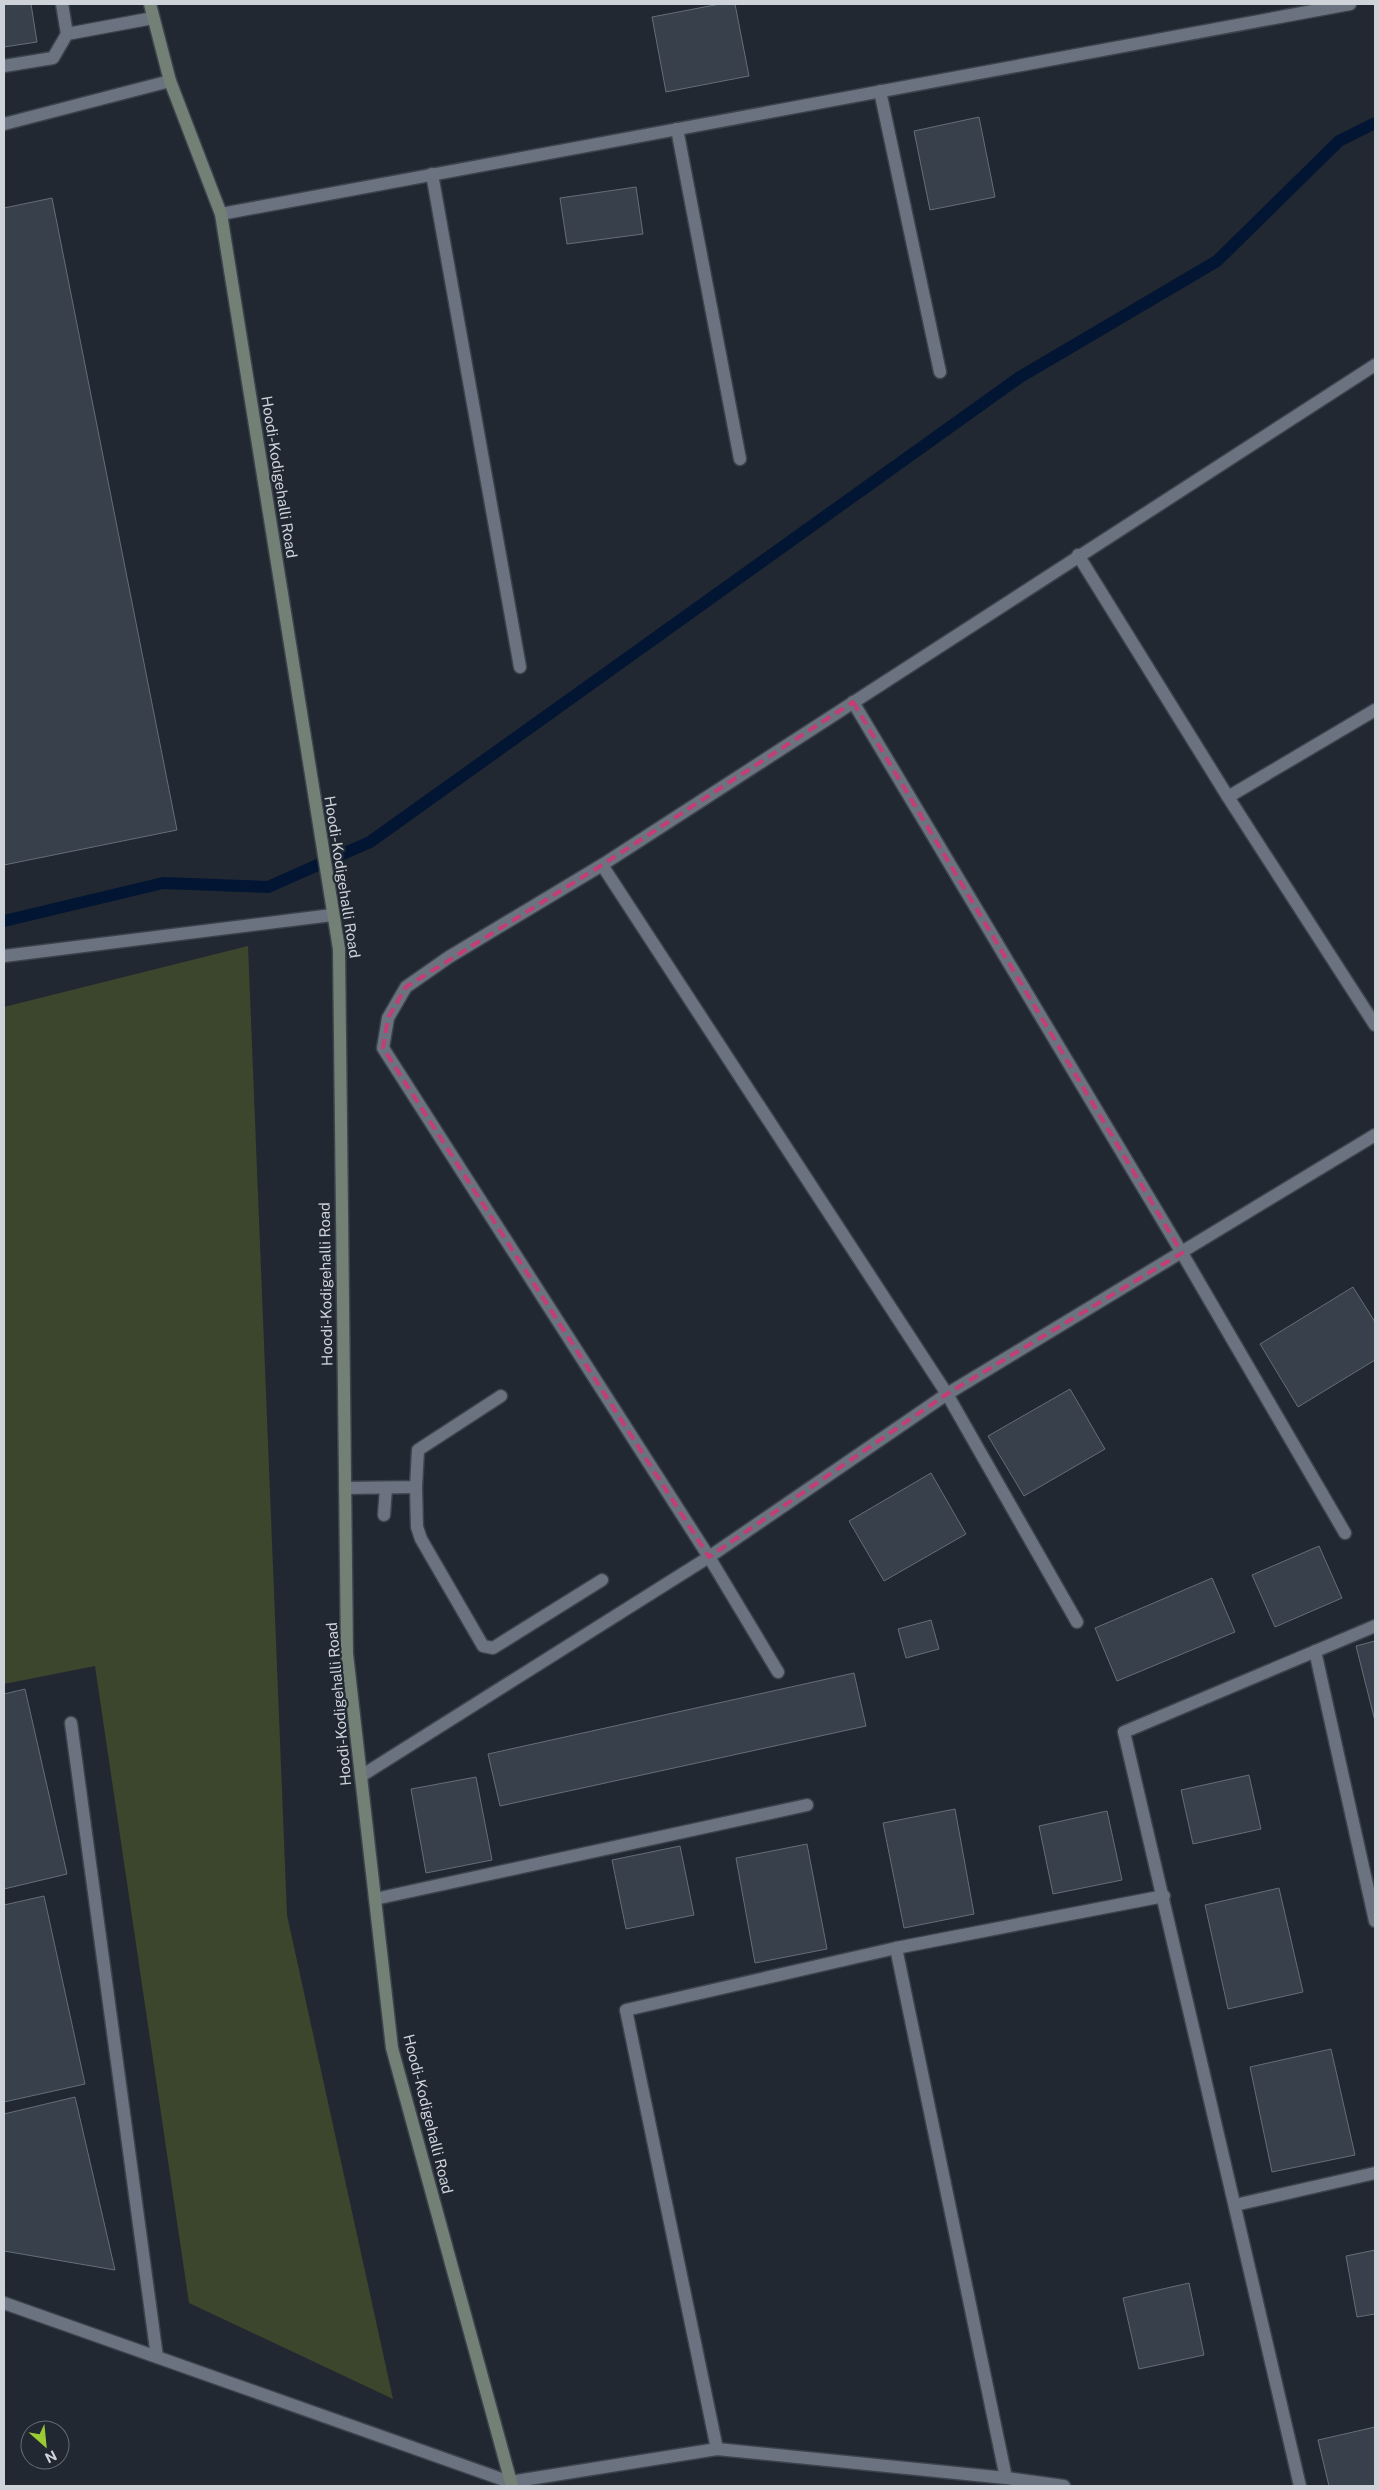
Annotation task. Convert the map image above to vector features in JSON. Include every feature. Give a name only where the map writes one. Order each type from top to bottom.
[{"type":"street","points":[[4,66],[53,58],[67,34],[62,4]]},
{"type":"street","name":"Hoodi-Kodigehalli Road","points":[[150,4],[170,81],[220,214],[320,843],[339,949],[347,1654],[392,2048],[511,2484]]},
{"type":"street","points":[[220,214],[1350,4]]},
{"type":"street","points":[[67,34],[154,18]]},
{"type":"street","points":[[4,124],[170,81]]},
{"type":"street","points":[[880,91],[940,372]]},
{"type":"street","points":[[677,129],[740,459]]},
{"type":"street","points":[[432,174],[520,667]]},
{"type":"street","points":[[778,1672],[709,1557],[383,1048],[388,1018],[406,987],[449,957],[602,865],[1078,555],[1375,365]]},
{"type":"street","points":[[1078,555],[1228,797],[1375,1025]]},
{"type":"street","points":[[852,702],[1182,1253],[1345,1533]]},
{"type":"street","points":[[1228,797],[1375,710]]},
{"type":"street","points":[[602,865],[947,1394],[1077,1622]]},
{"type":"street","points":[[4,956],[332,915]]},
{"type":"street","points":[[361,1776],[709,1557],[947,1394],[1375,1135]]},
{"type":"street","points":[[501,1396],[418,1450],[416,1527],[422,1539],[483,1646],[488,1648],[492,1648],[602,1580]]},
{"type":"street","points":[[345,1488],[416,1487]]},
{"type":"street","points":[[384,1515],[386,1488]]},
{"type":"street","points":[[1300,2486],[1164,1896],[1124,1732],[1375,1626]]},
{"type":"street","points":[[1315,1651],[1375,1921]]},
{"type":"street","points":[[71,1723],[157,2357]]},
{"type":"street","points":[[375,1899],[807,1804]]},
{"type":"street","points":[[718,2449],[626,2010],[896,1948],[1164,1896]]},
{"type":"street","points":[[896,1948],[1006,2478]]},
{"type":"street","points":[[1235,2205],[1375,2173]]},
{"type":"street","points":[[4,2303],[511,2484],[718,2449],[1006,2478],[1064,2486]]},
{"type":"highlighted area","points":[[853,702],[1182,1253],[947,1394],[709,1557],[383,1048],[388,1018],[406,987],[602,865]]},
{"type":"green space","points":[[248,946],[287,1915],[393,2399],[189,2303],[95,1666],[4,1684],[4,1007]]},
{"type":"building","points":[[4,4],[31,4],[37,42],[4,47]]},
{"type":"building","points":[[720,4],[735,4],[749,76],[666,92],[652,17]]},
{"type":"building","points":[[979,117],[995,197],[930,210],[914,131]]},
{"type":"building","points":[[636,187],[643,234],[567,244],[560,198]]},
{"type":"building","points":[[52,198],[177,830],[4,865],[4,208]]},
{"type":"building","points":[[1353,1287],[1375,1322],[1375,1360],[1298,1407],[1260,1344]]},
{"type":"building","points":[[1070,1389],[1105,1449],[1024,1496],[988,1436]]},
{"type":"building","points":[[931,1473],[966,1534],[884,1581],[849,1521]]},
{"type":"building","points":[[1319,1546],[1342,1598],[1275,1627],[1252,1575]]},
{"type":"building","points":[[1212,1578],[1235,1632],[1117,1681],[1095,1628]]},
{"type":"building","points":[[931,1620],[939,1649],[906,1658],[898,1629]]},
{"type":"building","points":[[1375,1641],[1375,1721],[1356,1646]]},
{"type":"building","points":[[854,1673],[866,1726],[500,1806],[488,1754]]},
{"type":"building","points":[[25,1689],[67,1874],[4,1889],[4,1694]]},
{"type":"building","points":[[1249,1775],[1261,1829],[1193,1844],[1181,1790]]},
{"type":"building","points":[[476,1777],[492,1860],[426,1873],[411,1789]]},
{"type":"building","points":[[955,1809],[974,1914],[904,1928],[883,1823]]},
{"type":"building","points":[[1107,1811],[1122,1880],[1053,1894],[1039,1826]]},
{"type":"building","points":[[807,1844],[827,1949],[755,1963],[736,1858]]},
{"type":"building","points":[[680,1846],[694,1915],[626,1929],[612,1860]]},
{"type":"building","points":[[1279,1888],[1303,1992],[1228,2009],[1205,1905]]},
{"type":"building","points":[[44,1896],[85,2084],[4,2102],[4,1905]]},
{"type":"building","points":[[1331,2049],[1355,2155],[1272,2172],[1250,2067]]},
{"type":"building","points":[[75,2097],[115,2270],[4,2251],[4,2114]]},
{"type":"building","points":[[1375,2250],[1375,2314],[1357,2317],[1346,2256]]},
{"type":"building","points":[[1189,2283],[1204,2355],[1139,2369],[1123,2298]]},
{"type":"building","points":[[1375,2427],[1375,2486],[1329,2486],[1318,2440]]},
{"type":"waterway","points":[[4,921],[163,883],[268,887],[370,842],[1020,377],[1217,261],[1339,141],[1375,123]]}]
